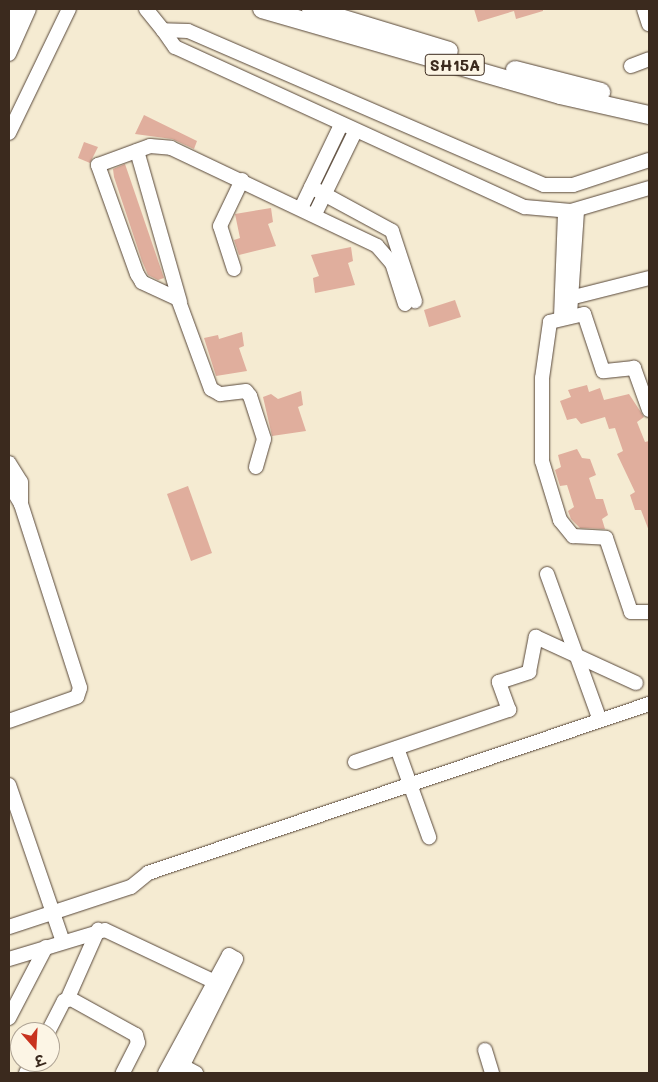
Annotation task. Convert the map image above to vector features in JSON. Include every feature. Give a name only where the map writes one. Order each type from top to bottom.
[{"type":"main road","points":[[9,35],[20,9]]},
{"type":"main road","name":"SH15A","points":[[262,9],[560,95],[649,115]]},
{"type":"main road","name":"SH15A","points":[[310,9],[504,67],[649,103]]},
{"type":"street","points":[[9,54],[29,9]]},
{"type":"street","points":[[9,133],[69,9]]},
{"type":"street","points":[[146,9],[175,47],[355,132],[525,206],[571,210],[649,188]]},
{"type":"street","points":[[644,9],[649,24]]},
{"type":"street","points":[[163,30],[188,31],[544,185],[573,185],[649,160]]},
{"type":"street","points":[[631,66],[649,60]]},
{"type":"street","points":[[301,208],[341,125]]},
{"type":"street","points":[[315,214],[355,132]]},
{"type":"street","points":[[180,302],[172,293],[142,282],[98,165],[137,151],[170,148],[315,214],[387,253],[410,302],[392,231],[311,187]]},
{"type":"street","points":[[137,151],[180,302],[211,389],[224,394],[246,391],[250,396],[264,439],[256,467]]},
{"type":"street","points":[[234,269],[220,226],[242,180]]},
{"type":"street","points":[[566,316],[571,210]]},
{"type":"street","points":[[566,300],[649,278]]},
{"type":"street","points":[[649,410],[634,368],[603,371],[586,316],[566,316],[548,326],[542,378],[544,472],[565,528],[580,539],[606,538],[631,612],[649,612]]},
{"type":"street","points":[[9,462],[21,482],[21,504]]},
{"type":"street","points":[[9,484],[21,504],[80,688],[77,697],[9,721]]},
{"type":"street","points":[[547,574],[598,715]]},
{"type":"street","points":[[355,762],[509,710],[499,682],[529,672],[536,637],[636,683]]},
{"type":"street","points":[[9,928],[131,887],[148,873],[649,704]]},
{"type":"street","points":[[397,748],[429,837]]},
{"type":"street","points":[[9,785],[63,942]]},
{"type":"street","points":[[54,1022],[68,1000],[98,930]]},
{"type":"street","points":[[9,959],[98,930],[218,983],[178,1067],[165,1073]]},
{"type":"street","points":[[9,1018],[46,947]]},
{"type":"street","points":[[68,1000],[136,1035],[138,1043],[122,1073]]},
{"type":"street","points":[[485,1050],[492,1073]]},
{"type":"street","points":[[178,1067],[196,1073]]},
{"type":"building","points":[[474,9],[543,9],[543,11],[516,19],[514,11],[478,22]]},
{"type":"building","points":[[144,115],[197,141],[194,149],[172,139],[135,134]]},
{"type":"building","points":[[84,142],[98,147],[90,163],[78,158]]},
{"type":"building","points":[[125,164],[164,278],[158,280],[148,275],[142,261],[114,177],[113,169]]},
{"type":"building","points":[[271,208],[273,222],[268,224],[276,246],[239,255],[234,240],[240,238],[235,214]]},
{"type":"building","points":[[351,247],[353,261],[348,263],[355,285],[315,293],[313,278],[319,276],[311,255]]},
{"type":"building","points":[[455,300],[461,317],[429,327],[424,310]]},
{"type":"building","points":[[242,332],[244,346],[239,348],[247,371],[216,376],[204,338],[218,335],[219,339]]},
{"type":"building","points":[[587,385],[589,392],[600,388],[604,400],[629,394],[644,417],[637,422],[645,442],[649,441],[649,531],[641,510],[635,510],[630,495],[635,492],[617,454],[623,451],[615,428],[609,429],[605,417],[581,424],[576,418],[567,420],[560,401],[571,397],[568,390]]},
{"type":"building","points":[[301,391],[303,405],[298,407],[306,431],[272,436],[263,397],[271,394],[278,399]]},
{"type":"building","points":[[577,449],[582,458],[590,459],[596,475],[589,478],[596,499],[603,499],[608,515],[602,519],[605,529],[580,528],[571,519],[568,511],[574,507],[567,485],[560,486],[555,470],[561,467],[558,455]]},
{"type":"building","points":[[188,486],[212,553],[191,561],[167,494]]}]
